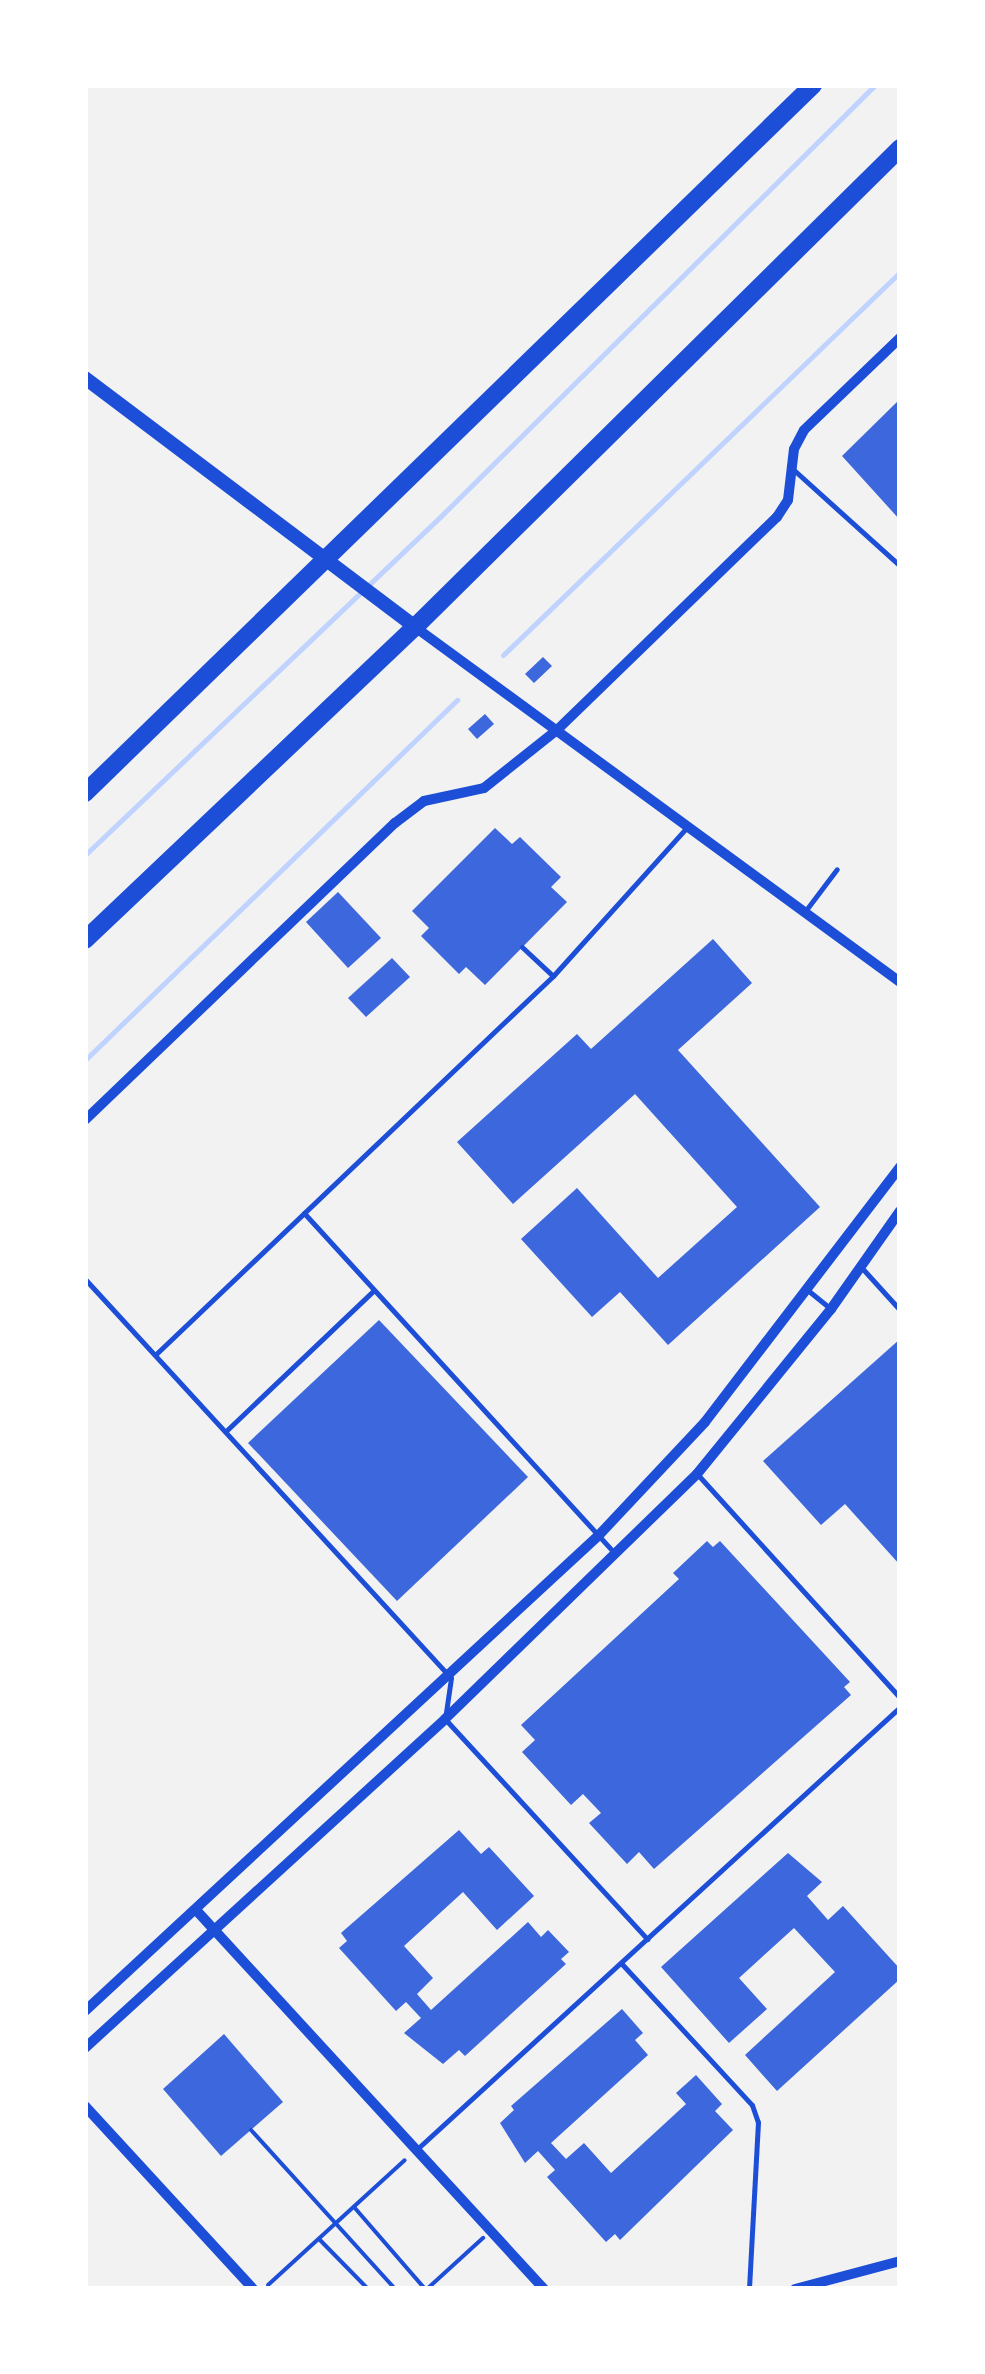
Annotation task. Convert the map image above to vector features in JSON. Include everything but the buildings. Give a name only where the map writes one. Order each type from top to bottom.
[{"type":"main road","points":[[85,793],[328,564],[813,85]]},
{"type":"main road","points":[[85,940],[415,627],[900,148]]},
{"type":"street","points":[[85,1120],[395,823],[424,802],[484,788],[556,730],[778,516],[788,500],[792,469],[804,430],[900,338]]},
{"type":"street","points":[[85,378],[328,564],[900,982]]},
{"type":"street","points":[[85,2011],[451,1678],[599,1535],[705,1422],[810,1292],[900,1168]]},
{"type":"street","points":[[85,2048],[445,1719],[696,1474],[831,1310],[900,1211]]},
{"type":"street","points":[[196,1910],[544,2289]]},
{"type":"street","points":[[85,2106],[246,2287]]},
{"type":"street","points":[[795,2289],[900,2261]]},
{"type":"lane","points":[[792,469],[900,566]]},
{"type":"lane","points":[[156,1355],[553,976],[687,827]]},
{"type":"lane","points":[[804,912],[838,869]]},
{"type":"lane","points":[[522,947],[553,976]]},
{"type":"lane","points":[[304,1213],[617,1555]]},
{"type":"lane","points":[[860,1267],[900,1310]]},
{"type":"lane","points":[[85,1279],[451,1678],[445,1719],[646,1939]]},
{"type":"lane","points":[[226,1431],[374,1290]]},
{"type":"lane","points":[[810,1292],[831,1310]]},
{"type":"lane","points":[[696,1474],[900,1698]]},
{"type":"lane","points":[[416,2150],[900,1707]]},
{"type":"lane","points":[[620,1963],[752,2105],[758,2122],[749,2289]]},
{"type":"path","points":[[251,2130],[395,2289]]},
{"type":"path","points":[[263,2289],[416,2150]]},
{"type":"path","points":[[354,2207],[426,2289],[490,2232]]},
{"type":"path","points":[[318,2239],[368,2289]]},
{"type":"waterway","points":[[85,855],[443,514],[875,85]]},
{"type":"waterway","points":[[503,655],[900,272]]},
{"type":"waterway","points":[[85,1060],[457,700]]}]
